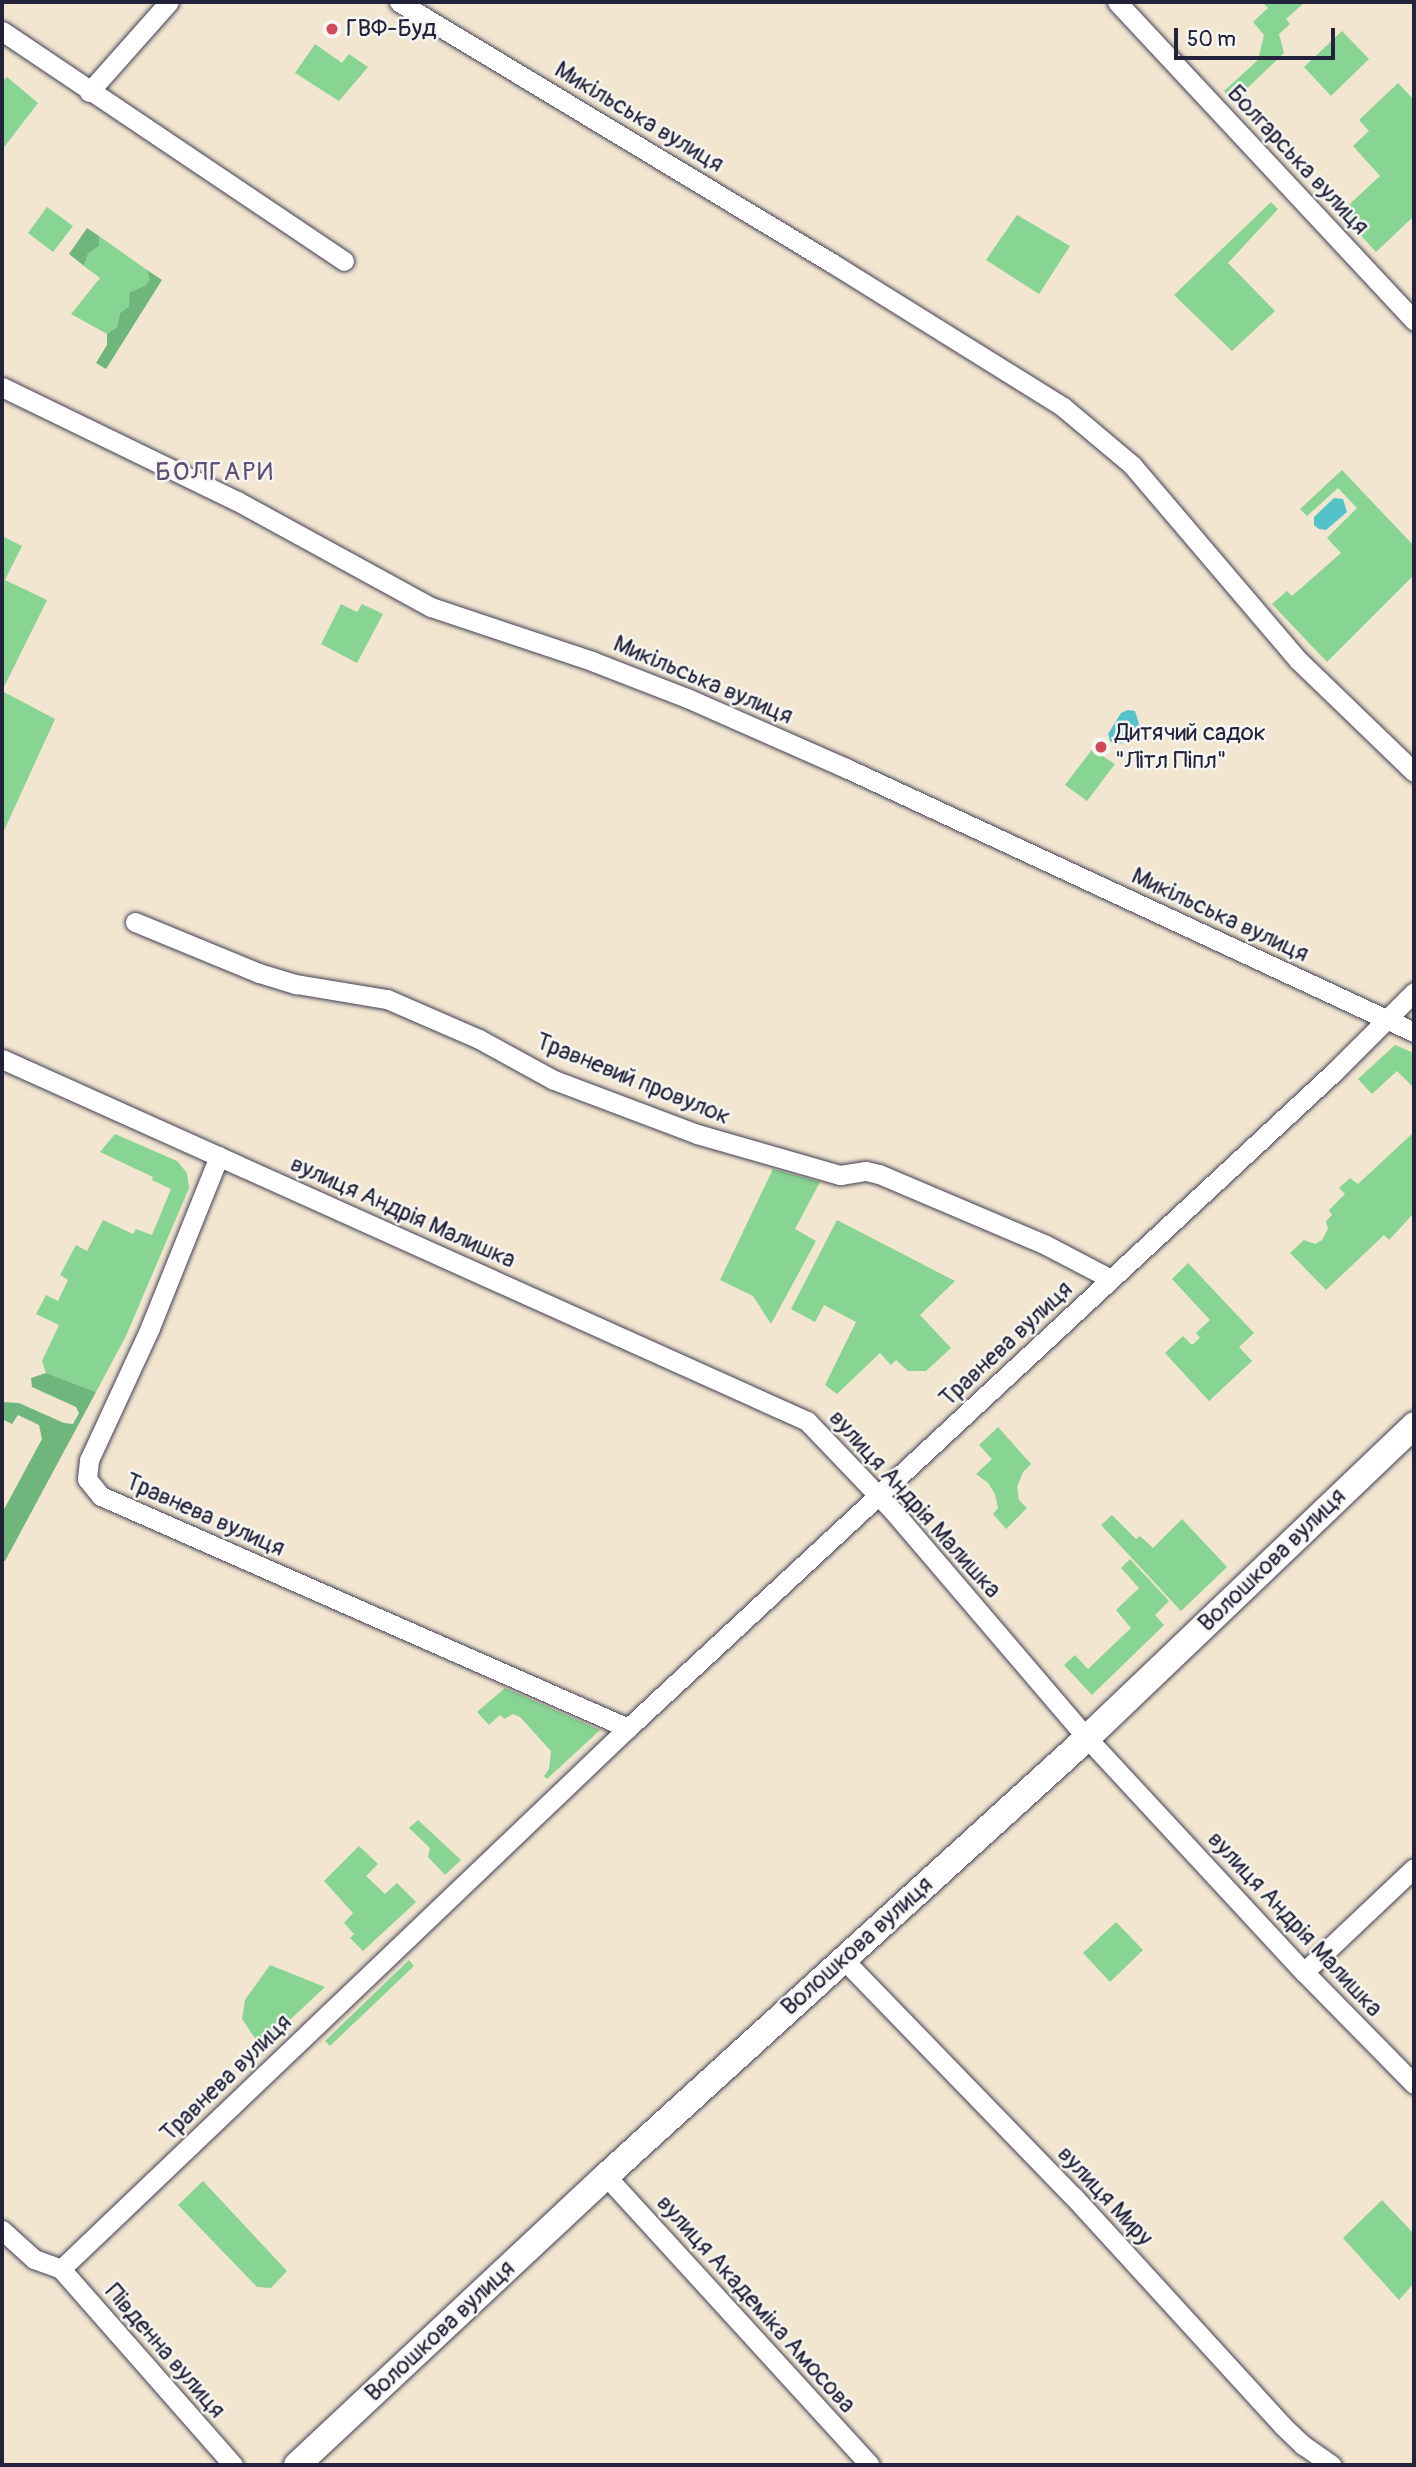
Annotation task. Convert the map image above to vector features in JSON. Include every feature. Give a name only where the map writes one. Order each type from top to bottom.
[{"type":"street","points":[[89,92],[169,2]]},
{"type":"street","name":"Микільська вулиця","points":[[399,2],[815,253],[1063,407],[1132,464],[1298,660],[1414,772]]},
{"type":"street","name":"Болгарська вулиця","points":[[1117,2],[1414,321]]},
{"type":"street","points":[[2,31],[344,261]]},
{"type":"street","name":"Микільська вулиця","points":[[2,387],[237,500],[430,607],[592,661],[698,702],[1414,1032]]},
{"type":"street","name":"Травневий провулок","points":[[135,922],[272,977],[296,984],[387,999],[479,1039],[554,1080],[697,1134],[840,1175],[866,1171],[879,1174],[1046,1245],[1111,1279]]},
{"type":"street","name":"Травнева вулиця","points":[[61,2269],[628,1728],[1111,1279],[1414,992]]},
{"type":"street","name":"вулиця Андрія Малишка","points":[[2,1059],[807,1421],[879,1496],[1087,1738],[1304,1972],[1414,2084]]},
{"type":"street","name":"Травнева вулиця","points":[[219,1156],[150,1328],[89,1460],[87,1479],[101,1496],[628,1728]]},
{"type":"street","name":"Волошкова вулиця","points":[[297,2465],[606,2176],[1087,1738],[1414,1425]]},
{"type":"street","points":[[1304,1972],[1414,1868]]},
{"type":"street","name":"вулиця Миру","points":[[843,1959],[1073,2196],[1283,2426],[1303,2445],[1332,2465]]},
{"type":"street","name":"вулиця Академіка Амосова","points":[[606,2176],[870,2465]]},
{"type":"street","points":[[2,2230],[34,2259],[61,2269]]},
{"type":"street","name":"Південна вулиця","points":[[61,2269],[233,2465]]},
{"type":"green space","points":[[1262,2],[1305,2],[1286,19],[1290,24],[1279,34],[1284,53],[1234,101],[1224,91],[1258,60],[1264,35],[1253,22],[1268,8]]},
{"type":"green space","points":[[1342,31],[1369,59],[1331,96],[1304,67]]},
{"type":"green space","points":[[315,44],[342,63],[349,54],[368,67],[339,101],[295,73]]},
{"type":"green space","points":[[7,77],[38,103],[2,150],[2,82]]},
{"type":"green space","points":[[1398,83],[1414,100],[1414,216],[1376,252],[1340,213],[1380,176],[1353,146],[1369,131],[1359,120]]},
{"type":"green space","points":[[1271,202],[1278,209],[1228,263],[1275,311],[1232,351],[1174,295]]},
{"type":"green space","points":[[47,207],[73,226],[53,252],[28,233]]},
{"type":"green space","points":[[1017,215],[1070,246],[1039,294],[986,260]]},
{"type":"green space","points":[[87,228],[99,236],[99,246],[88,254],[84,266],[69,254]]},
{"type":"green space","points":[[99,236],[147,270],[151,280],[145,286],[130,292],[130,307],[120,313],[117,327],[107,334],[71,314],[100,278],[84,266],[88,254],[99,246]]},
{"type":"green space","points":[[147,270],[162,280],[106,369],[96,363],[107,345],[107,334],[117,327],[120,313],[129,307],[130,292],[145,286],[150,280]]},
{"type":"green space","points":[[1342,470],[1414,546],[1414,575],[1327,662],[1272,604],[1287,591],[1292,596],[1341,553],[1327,538],[1357,508],[1338,488],[1307,516],[1300,509]]},
{"type":"green space","points":[[2,536],[22,546],[5,580],[47,600],[2,691]]},
{"type":"green space","points":[[341,604],[357,612],[362,604],[383,614],[357,663],[321,644]]},
{"type":"green space","points":[[2,691],[55,719],[2,835]]},
{"type":"green space","points":[[1097,743],[1104,757],[1115,764],[1087,801],[1065,785]]},
{"type":"green space","points":[[1395,1045],[1414,1053],[1414,1088],[1397,1071],[1372,1094],[1358,1079]]},
{"type":"green space","points":[[1414,1132],[1414,1213],[1389,1240],[1384,1235],[1326,1290],[1290,1253],[1304,1240],[1315,1244],[1322,1240],[1328,1229],[1326,1221],[1332,1215],[1329,1210],[1345,1194],[1339,1188],[1350,1178],[1358,1184]]},
{"type":"green space","points":[[115,1134],[177,1161],[187,1173],[189,1188],[126,1336],[96,1392],[46,1373],[42,1361],[59,1325],[36,1314],[46,1295],[58,1301],[68,1280],[60,1275],[76,1245],[87,1251],[103,1220],[133,1234],[136,1229],[152,1235],[171,1189],[152,1180],[153,1177],[100,1152]]},
{"type":"green space","points":[[773,1169],[820,1182],[795,1229],[816,1241],[771,1324],[753,1296],[720,1280]]},
{"type":"green space","points":[[837,1220],[955,1281],[920,1315],[951,1348],[926,1371],[908,1371],[896,1360],[891,1365],[880,1353],[837,1394],[825,1385],[856,1322],[824,1305],[815,1322],[791,1309]]},
{"type":"green space","points":[[1188,1263],[1254,1333],[1239,1347],[1252,1361],[1209,1401],[1165,1353],[1183,1336],[1192,1345],[1200,1338],[1196,1333],[1210,1320],[1172,1279]]},
{"type":"green space","points":[[46,1373],[96,1392],[5,1561],[2,1560],[2,1513],[42,1439],[39,1425],[18,1415],[12,1424],[2,1419],[2,1402],[19,1403],[64,1423],[73,1424],[79,1413],[76,1407],[32,1387],[31,1378]]},
{"type":"green space","points":[[998,1427],[1031,1464],[1023,1472],[1017,1487],[1019,1500],[1027,1508],[1006,1529],[993,1514],[998,1508],[995,1494],[988,1483],[976,1474],[992,1459],[979,1445]]},
{"type":"green space","points":[[1112,1515],[1136,1539],[1140,1536],[1153,1548],[1182,1519],[1227,1567],[1181,1611],[1101,1525]]},
{"type":"green space","points":[[1130,1559],[1169,1601],[1155,1615],[1164,1625],[1092,1695],[1064,1665],[1075,1655],[1088,1669],[1131,1628],[1116,1610],[1139,1588],[1121,1568]]},
{"type":"green space","points":[[505,1688],[600,1730],[547,1779],[544,1776],[549,1769],[551,1751],[520,1717],[513,1714],[504,1719],[500,1715],[489,1725],[477,1712]]},
{"type":"green space","points":[[418,1820],[461,1860],[445,1875],[428,1857],[430,1848],[409,1828]]},
{"type":"green space","points":[[359,1846],[378,1864],[366,1876],[385,1894],[397,1883],[416,1902],[363,1951],[350,1938],[354,1934],[344,1923],[353,1913],[324,1881]]},
{"type":"green space","points":[[1116,1922],[1143,1950],[1110,1982],[1083,1953]]},
{"type":"green space","points":[[409,1960],[414,1966],[330,2046],[325,2041]]},
{"type":"green space","points":[[270,1965],[325,1987],[261,2047],[242,2019],[245,2000]]},
{"type":"green space","points":[[203,2181],[287,2271],[271,2288],[257,2287],[178,2205]]},
{"type":"green space","points":[[1382,2200],[1414,2234],[1414,2283],[1399,2300],[1343,2238]]},
{"type":"water","points":[[1334,498],[1343,499],[1347,512],[1326,530],[1319,529],[1314,525],[1314,517]]},
{"type":"water","points":[[1135,711],[1139,724],[1123,743],[1116,744],[1110,741],[1108,734],[1121,713]]},
{"type":"place","name":"ГВФ-Буд","points":[[332,29]]},
{"type":"place","name":"Дитячий садок \"Літл Піпл\"","points":[[1101,747]]},
{"type":"district","name":"БОЛГАРИ","points":[[215,473]]}]
